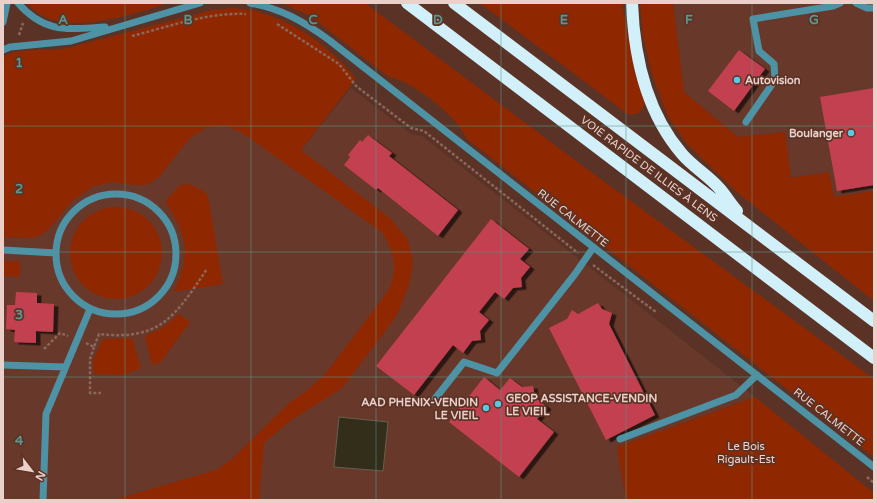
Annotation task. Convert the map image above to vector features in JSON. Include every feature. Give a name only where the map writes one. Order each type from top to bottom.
[{"type":"highway","name":"VOIE RAPIDE DE ILLIES À LENS","points":[[407,3],[874,358]]},
{"type":"highway","points":[[454,3],[874,321]]},
{"type":"highway","points":[[632,3],[636,53],[646,89],[662,128],[683,155],[720,188],[744,222]]},
{"type":"street","points":[[3,22],[7,3]]},
{"type":"street","points":[[18,3],[40,22],[59,28],[116,27]]},
{"type":"street","points":[[3,50],[15,47],[71,41],[200,3]]},
{"type":"street","name":"RUE CALMETTE","points":[[250,3],[285,12],[311,26],[874,467]]},
{"type":"street","points":[[746,122],[775,80],[774,64],[759,51],[753,19],[833,6],[840,3]]},
{"type":"street","points":[[856,3],[867,8],[874,8]]},
{"type":"street","points":[[118,194],[143,200],[156,210],[170,227],[175,242],[175,263],[171,277],[164,291],[148,305],[129,313],[108,314],[90,309],[73,297],[61,280],[56,253],[57,241],[65,221],[78,207],[97,197],[118,194]]},
{"type":"street","points":[[434,400],[464,362],[497,373],[593,248]]},
{"type":"street","points":[[3,250],[56,253]]},
{"type":"street","points":[[43,500],[46,414],[90,309]]},
{"type":"street","points":[[3,365],[66,367]]},
{"type":"street","points":[[620,439],[736,395],[757,375]]},
{"type":"path","points":[[15,47],[27,12]]},
{"type":"path","points":[[129,37],[211,17],[233,14],[252,15]]},
{"type":"path","points":[[274,21],[339,64],[356,86],[411,128],[424,131],[586,259],[661,316]]},
{"type":"path","points":[[101,393],[90,393],[90,360],[99,334],[122,336],[136,334],[154,328],[174,315],[207,269]]},
{"type":"path","points":[[44,349],[60,333],[94,347]]},
{"type":"path","points":[[862,473],[874,483]]},
{"type":"shaded area","points":[[673,3],[874,3],[874,191],[834,197],[829,172],[791,178],[785,132],[738,137],[684,92]]},
{"type":"shaded area","points":[[351,88],[411,134],[422,136],[755,397],[617,447],[626,500],[3,500],[3,237],[21,238],[91,171],[218,108],[289,165]]},
{"type":"shaded area","points":[[339,417],[388,422],[383,471],[334,467]]},
{"type":"green space","points":[[27,3],[170,3],[116,18],[96,22],[76,23],[57,21],[41,15]]},
{"type":"green space","points":[[281,3],[365,3],[576,161],[874,379],[874,457],[467,139],[462,130],[434,101],[410,85],[389,77],[310,16]]},
{"type":"green space","points":[[480,3],[622,3],[635,72],[645,104],[639,113],[629,115]]},
{"type":"green space","points":[[640,3],[673,3],[684,92],[738,137],[785,132],[791,178],[829,172],[834,197],[874,191],[874,301],[738,193],[688,145],[668,117],[652,74],[643,36]]},
{"type":"green space","points":[[232,8],[259,12],[300,30],[313,38],[336,57],[356,79],[301,150],[391,219],[408,240],[413,261],[410,282],[398,313],[342,388],[290,421],[264,443],[259,500],[113,500],[216,470],[232,459],[289,403],[309,389],[326,373],[388,291],[393,275],[394,261],[383,233],[241,132],[224,126],[206,128],[190,138],[159,177],[146,185],[113,182],[94,186],[72,201],[49,229],[41,235],[32,238],[3,237],[3,57],[17,52],[64,49],[212,10]]},
{"type":"green space","points":[[189,184],[204,191],[208,196],[223,284],[174,292],[183,267],[185,256],[184,246],[178,225],[165,202],[180,185]]},
{"type":"green space","points":[[116,207],[134,210],[149,220],[159,235],[162,253],[159,271],[149,286],[134,296],[116,299],[98,296],[83,286],[73,271],[70,253],[73,235],[83,220],[98,210]]},
{"type":"green space","points":[[3,261],[20,261],[20,277],[3,276]]},
{"type":"green space","points":[[179,314],[190,322],[161,362],[152,365],[145,336],[162,328]]},
{"type":"green space","points":[[132,338],[141,368],[123,375],[94,374],[93,360],[103,339]]},
{"type":"green space","name":"Le Bois Rigault-Est","points":[[755,397],[874,493],[874,500],[626,500],[617,447]]},
{"type":"building","name":"Autovision","points":[[739,50],[765,69],[734,111],[708,91]]},
{"type":"building","name":"Boulanger","points":[[874,88],[874,185],[837,191],[820,97]]},
{"type":"building","points":[[368,135],[392,153],[389,156],[458,210],[438,236],[378,188],[376,190],[344,165],[350,157],[348,155],[360,140],[362,142]]},
{"type":"building","points":[[491,219],[529,249],[520,259],[530,267],[521,278],[522,287],[513,288],[504,299],[495,292],[479,312],[489,320],[480,331],[481,340],[472,341],[463,353],[453,345],[414,395],[376,366]]},
{"type":"building","points":[[16,292],[37,293],[37,303],[54,304],[53,332],[36,331],[36,343],[14,342],[15,330],[6,329],[7,305],[15,305]]},
{"type":"building","points":[[598,303],[602,309],[612,313],[609,324],[655,415],[606,440],[549,328],[567,319],[572,310],[578,314]]},
{"type":"building","points":[[484,377],[500,390],[510,378],[522,387],[533,386],[535,397],[547,407],[537,419],[554,432],[519,477],[449,422]]},
{"type":"place","name":"Autovision","points":[[737,80]]},
{"type":"place","name":"Boulanger","points":[[851,133]]},
{"type":"place","name":"GEOP ASSISTANCE-VENDIN LE VIEIL","points":[[498,404]]},
{"type":"place","name":"AAD PHENIX-VENDIN LE VIEIL","points":[[486,408]]}]
